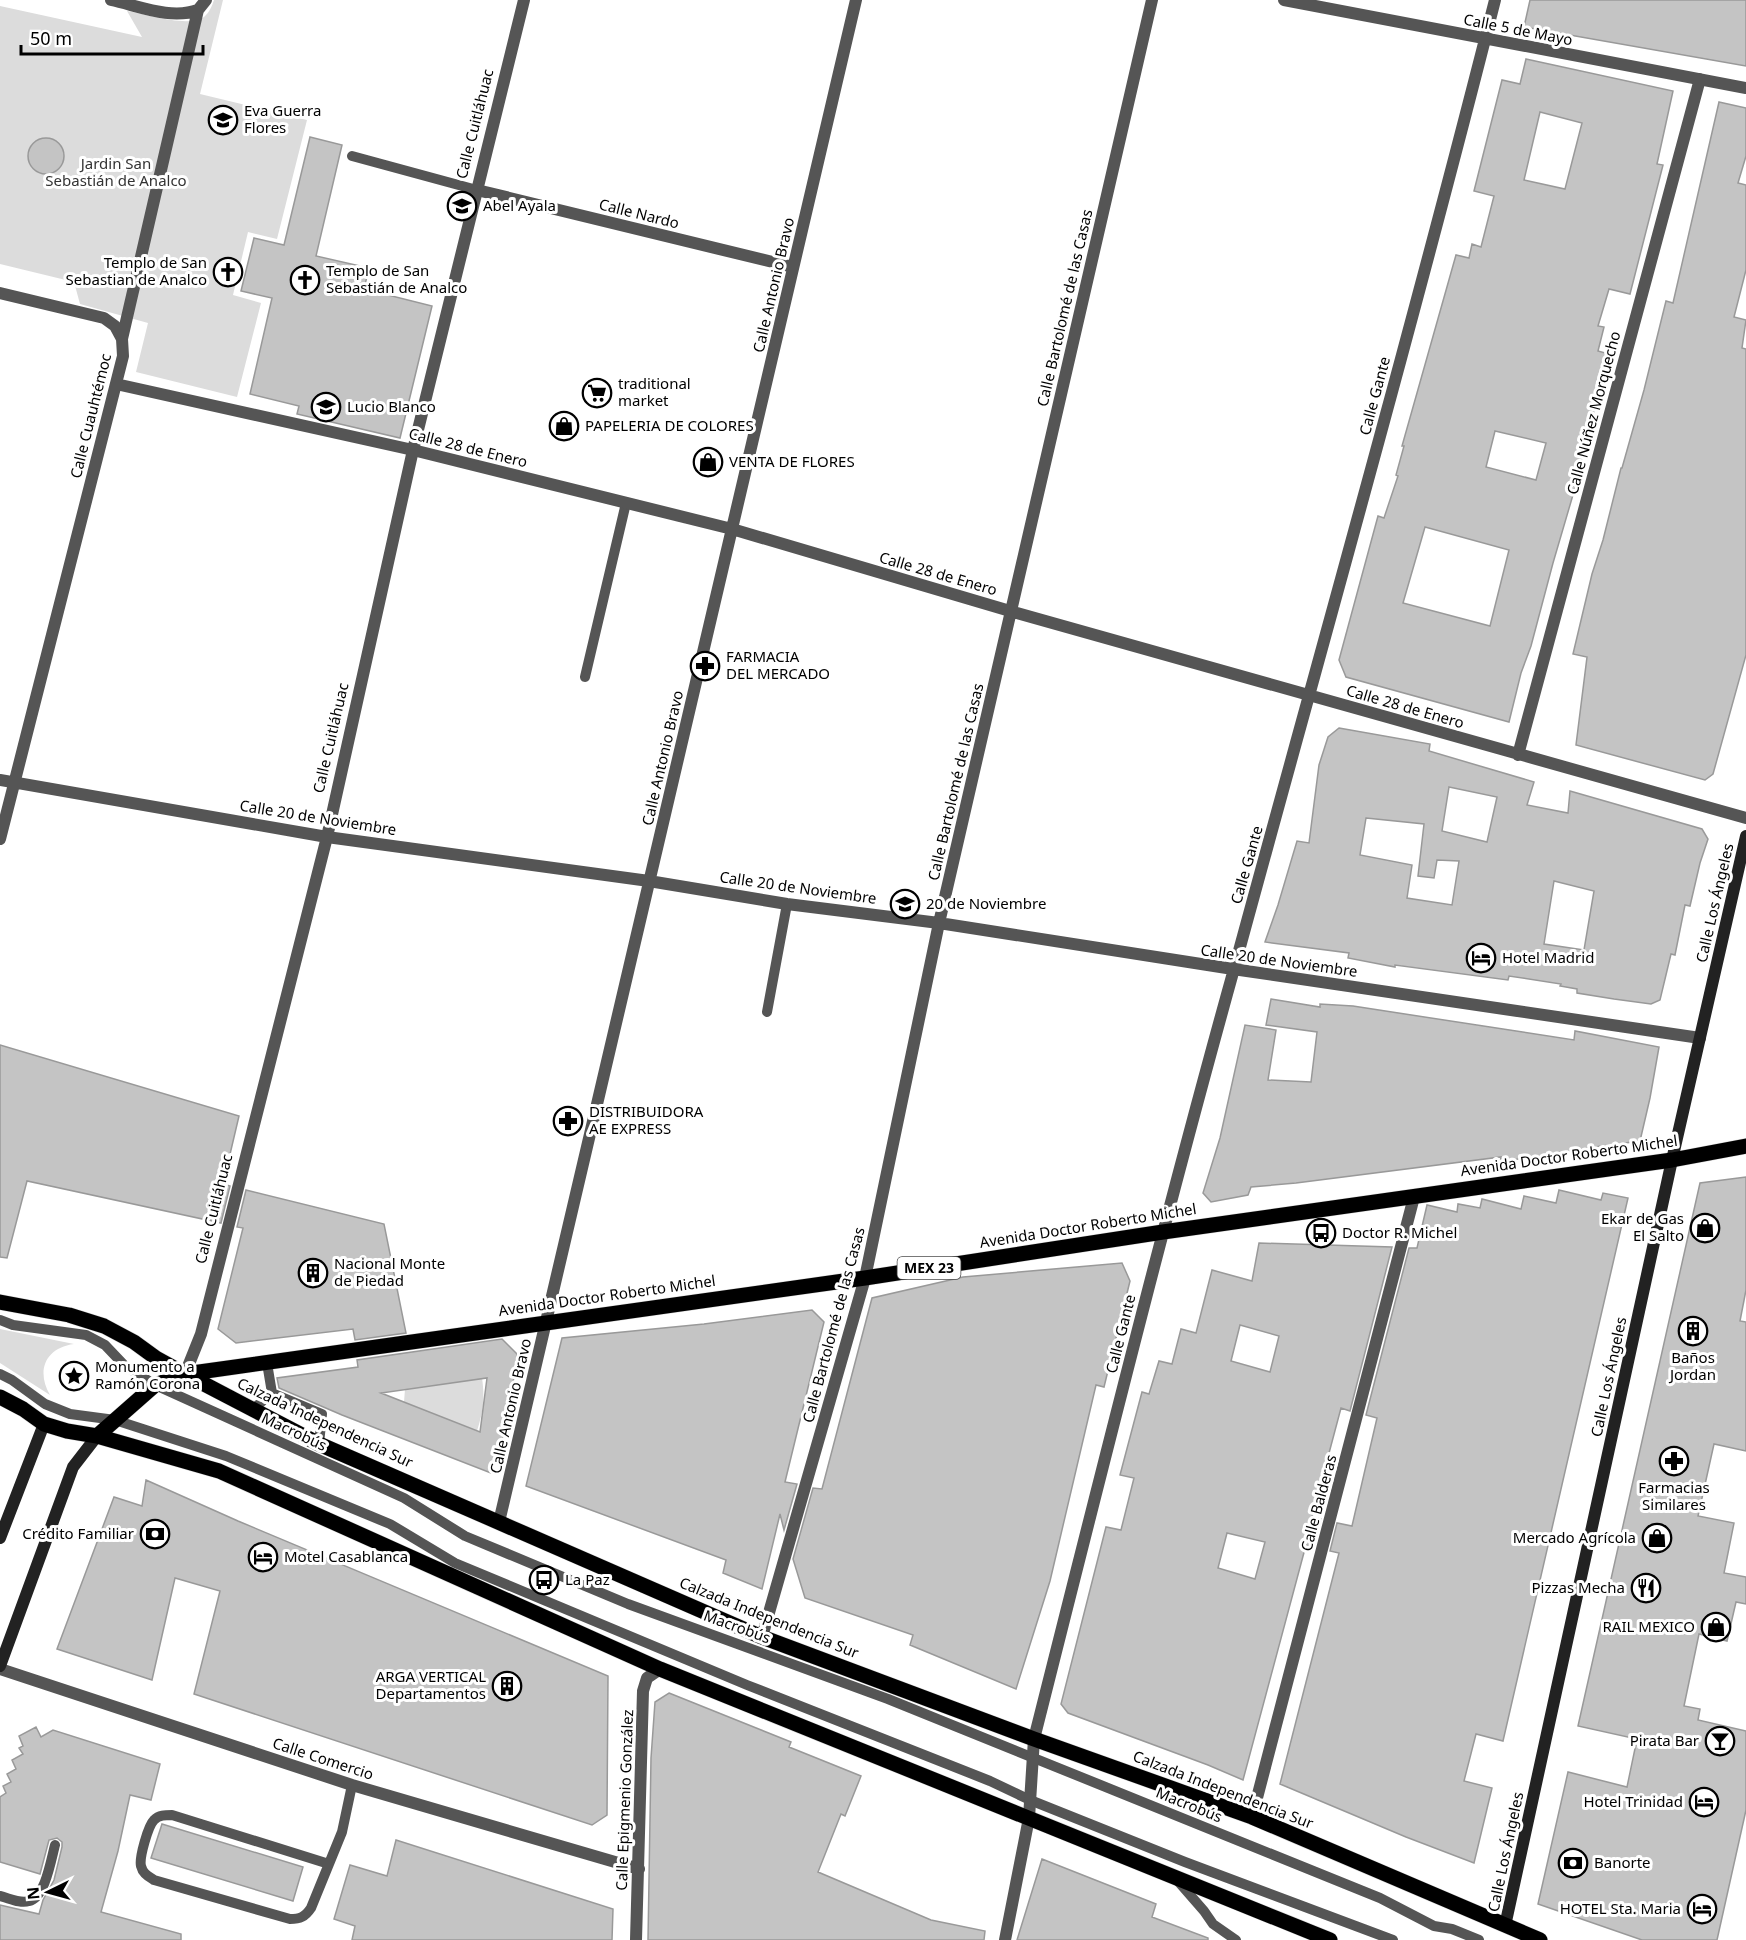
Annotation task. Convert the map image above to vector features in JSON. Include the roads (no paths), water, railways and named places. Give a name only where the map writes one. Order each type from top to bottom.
[{"type":"main road","name":"Avenida Doctor Roberto Michel","points":[[185,1374],[865,1278],[1163,1232],[1672,1160],[1746,1146]]},
{"type":"main road","name":"Calzada Independencia Sur","points":[[0,1302],[69,1315],[104,1326],[185,1374],[319,1444],[762,1637],[1034,1739],[1252,1816],[1540,1940]]},
{"type":"main road","points":[[97,1436],[155,1385],[185,1374]]},
{"type":"main road","points":[[0,1397],[23,1409],[44,1424],[97,1436],[219,1471],[660,1669],[1329,1940]]},
{"type":"street","points":[[111,0],[171,14],[186,15],[202,5]]},
{"type":"street","name":"Calle Cuitláhuac","points":[[185,1374],[201,1334],[327,837],[413,450],[524,0]]},
{"type":"street","name":"Calle Antonio Bravo","points":[[499,1522],[856,0]]},
{"type":"street","name":"Calle Bartolomé de las Casas","points":[[762,1637],[865,1278],[939,923],[1152,0]]},
{"type":"street","name":"Calle 5 de Mayo","points":[[1284,0],[1746,88]]},
{"type":"street","name":"Calle Gante","points":[[1005,1940],[1029,1818],[1034,1739],[1163,1232],[1233,969],[1310,696],[1495,0]]},
{"type":"street","name":"Calle Cuauhtémoc","points":[[0,838],[123,356],[122,339],[202,5]]},
{"type":"street","name":"Calle Núñez Morquecho","points":[[1518,754],[1700,79]]},
{"type":"street","name":"Calle Nardo","points":[[477,190],[793,267]]},
{"type":"street","points":[[0,293],[104,318],[115,326],[122,339]]},
{"type":"street","name":"Calle 28 de Enero","points":[[116,384],[413,450],[732,529],[1010,611],[1746,818]]},
{"type":"street","name":"Calle 20 de Noviembre","points":[[0,780],[327,837],[649,881],[787,904],[939,923],[1700,1038]]},
{"type":"street","name":"Calle Los Ángeles","points":[[1506,1926],[1672,1160],[1746,836]]},
{"type":"street","name":"Calle Balderas","points":[[1252,1816],[1414,1197]]},
{"type":"street","points":[[0,1538],[44,1424]]},
{"type":"street","points":[[0,1668],[73,1467],[97,1436]]},
{"type":"street","name":"Calle Comercio","points":[[0,1668],[352,1785],[639,1869]]},
{"type":"street","name":"Calle Epigmenio González","points":[[636,1940],[643,1691],[647,1678],[660,1669]]},
{"type":"lane","points":[[352,156],[477,190]]},
{"type":"lane","points":[[585,677],[626,502]]},
{"type":"lane","points":[[767,1012],[787,904]]},
{"type":"lane","name":"Macrobús","points":[[0,1320],[86,1335],[105,1345],[124,1365],[155,1385],[404,1498],[465,1536],[628,1604],[888,1699],[1380,1898],[1434,1926],[1452,1929],[1479,1940]]},
{"type":"lane","points":[[267,1363],[272,1393]]},
{"type":"lane","points":[[0,1374],[45,1404],[70,1414],[115,1420],[226,1456],[390,1524],[455,1563],[747,1685],[990,1781],[1030,1800],[1185,1862],[1393,1940]]},
{"type":"lane","points":[[252,1410],[272,1393]]},
{"type":"lane","points":[[272,1393],[322,1414],[319,1444]]},
{"type":"lane","points":[[329,1864],[172,1815],[162,1815],[154,1819],[141,1857],[141,1867],[146,1875],[154,1880],[290,1919],[299,1919],[311,1908],[329,1864],[342,1832],[352,1785]]},
{"type":"lane","points":[[0,1896],[20,1902],[30,1902],[38,1897],[55,1845]]},
{"type":"lane","points":[[1177,1879],[1213,1924],[1236,1940]]},
{"type":"place","name":"Eva Guerra Flores","points":[[223,120]]},
{"type":"place","name":"Abel Ayala","points":[[462,206]]},
{"type":"place","name":"Templo de San Sebastian de Analco","points":[[228,272]]},
{"type":"place","name":"Templo de San Sebastián de Analco","points":[[305,280]]},
{"type":"place","name":"traditional market","points":[[597,393]]},
{"type":"place","name":"Lucio Blanco","points":[[326,407]]},
{"type":"place","name":"PAPELERIA DE COLORES","points":[[564,426]]},
{"type":"place","name":"VENTA DE FLORES","points":[[708,462]]},
{"type":"place","name":"FARMACIA DEL MERCADO","points":[[705,666]]},
{"type":"place","name":"20 de Noviembre","points":[[905,904]]},
{"type":"place","name":"Hotel Madrid","points":[[1481,958]]},
{"type":"place","name":"DISTRIBUIDORA AE EXPRESS","points":[[568,1121]]},
{"type":"place","name":"Ekar de Gas El Salto","points":[[1705,1228]]},
{"type":"place","name":"Doctor R. Michel","points":[[1321,1233]]},
{"type":"place","name":"Nacional Monte de Piedad","points":[[313,1273]]},
{"type":"place","name":"Baños Jordan","points":[[1693,1331]]},
{"type":"place","name":"Monumento a Ramón Corona","points":[[74,1376]]},
{"type":"place","name":"Farmacias Similares","points":[[1674,1461]]},
{"type":"place","name":"Crédito Familiar","points":[[155,1534]]},
{"type":"place","name":"Mercado Agrícola","points":[[1657,1538]]},
{"type":"place","name":"Motel Casablanca","points":[[263,1557]]},
{"type":"place","name":"La Paz","points":[[544,1580]]},
{"type":"place","name":"Pizzas Mecha","points":[[1646,1588]]},
{"type":"place","name":"RAIL MEXICO","points":[[1716,1627]]},
{"type":"place","name":"ARGA VERTICAL Departamentos","points":[[507,1686]]},
{"type":"place","name":"Pirata Bar","points":[[1720,1741]]},
{"type":"place","name":"Hotel Trinidad","points":[[1704,1802]]},
{"type":"place","name":"Banorte","points":[[1573,1863]]},
{"type":"place","name":"HOTEL Sta. Maria","points":[[1702,1909]]},
{"type":"park label","name":"Jardin San Sebastián de Analco","points":[[116,172]]}]
